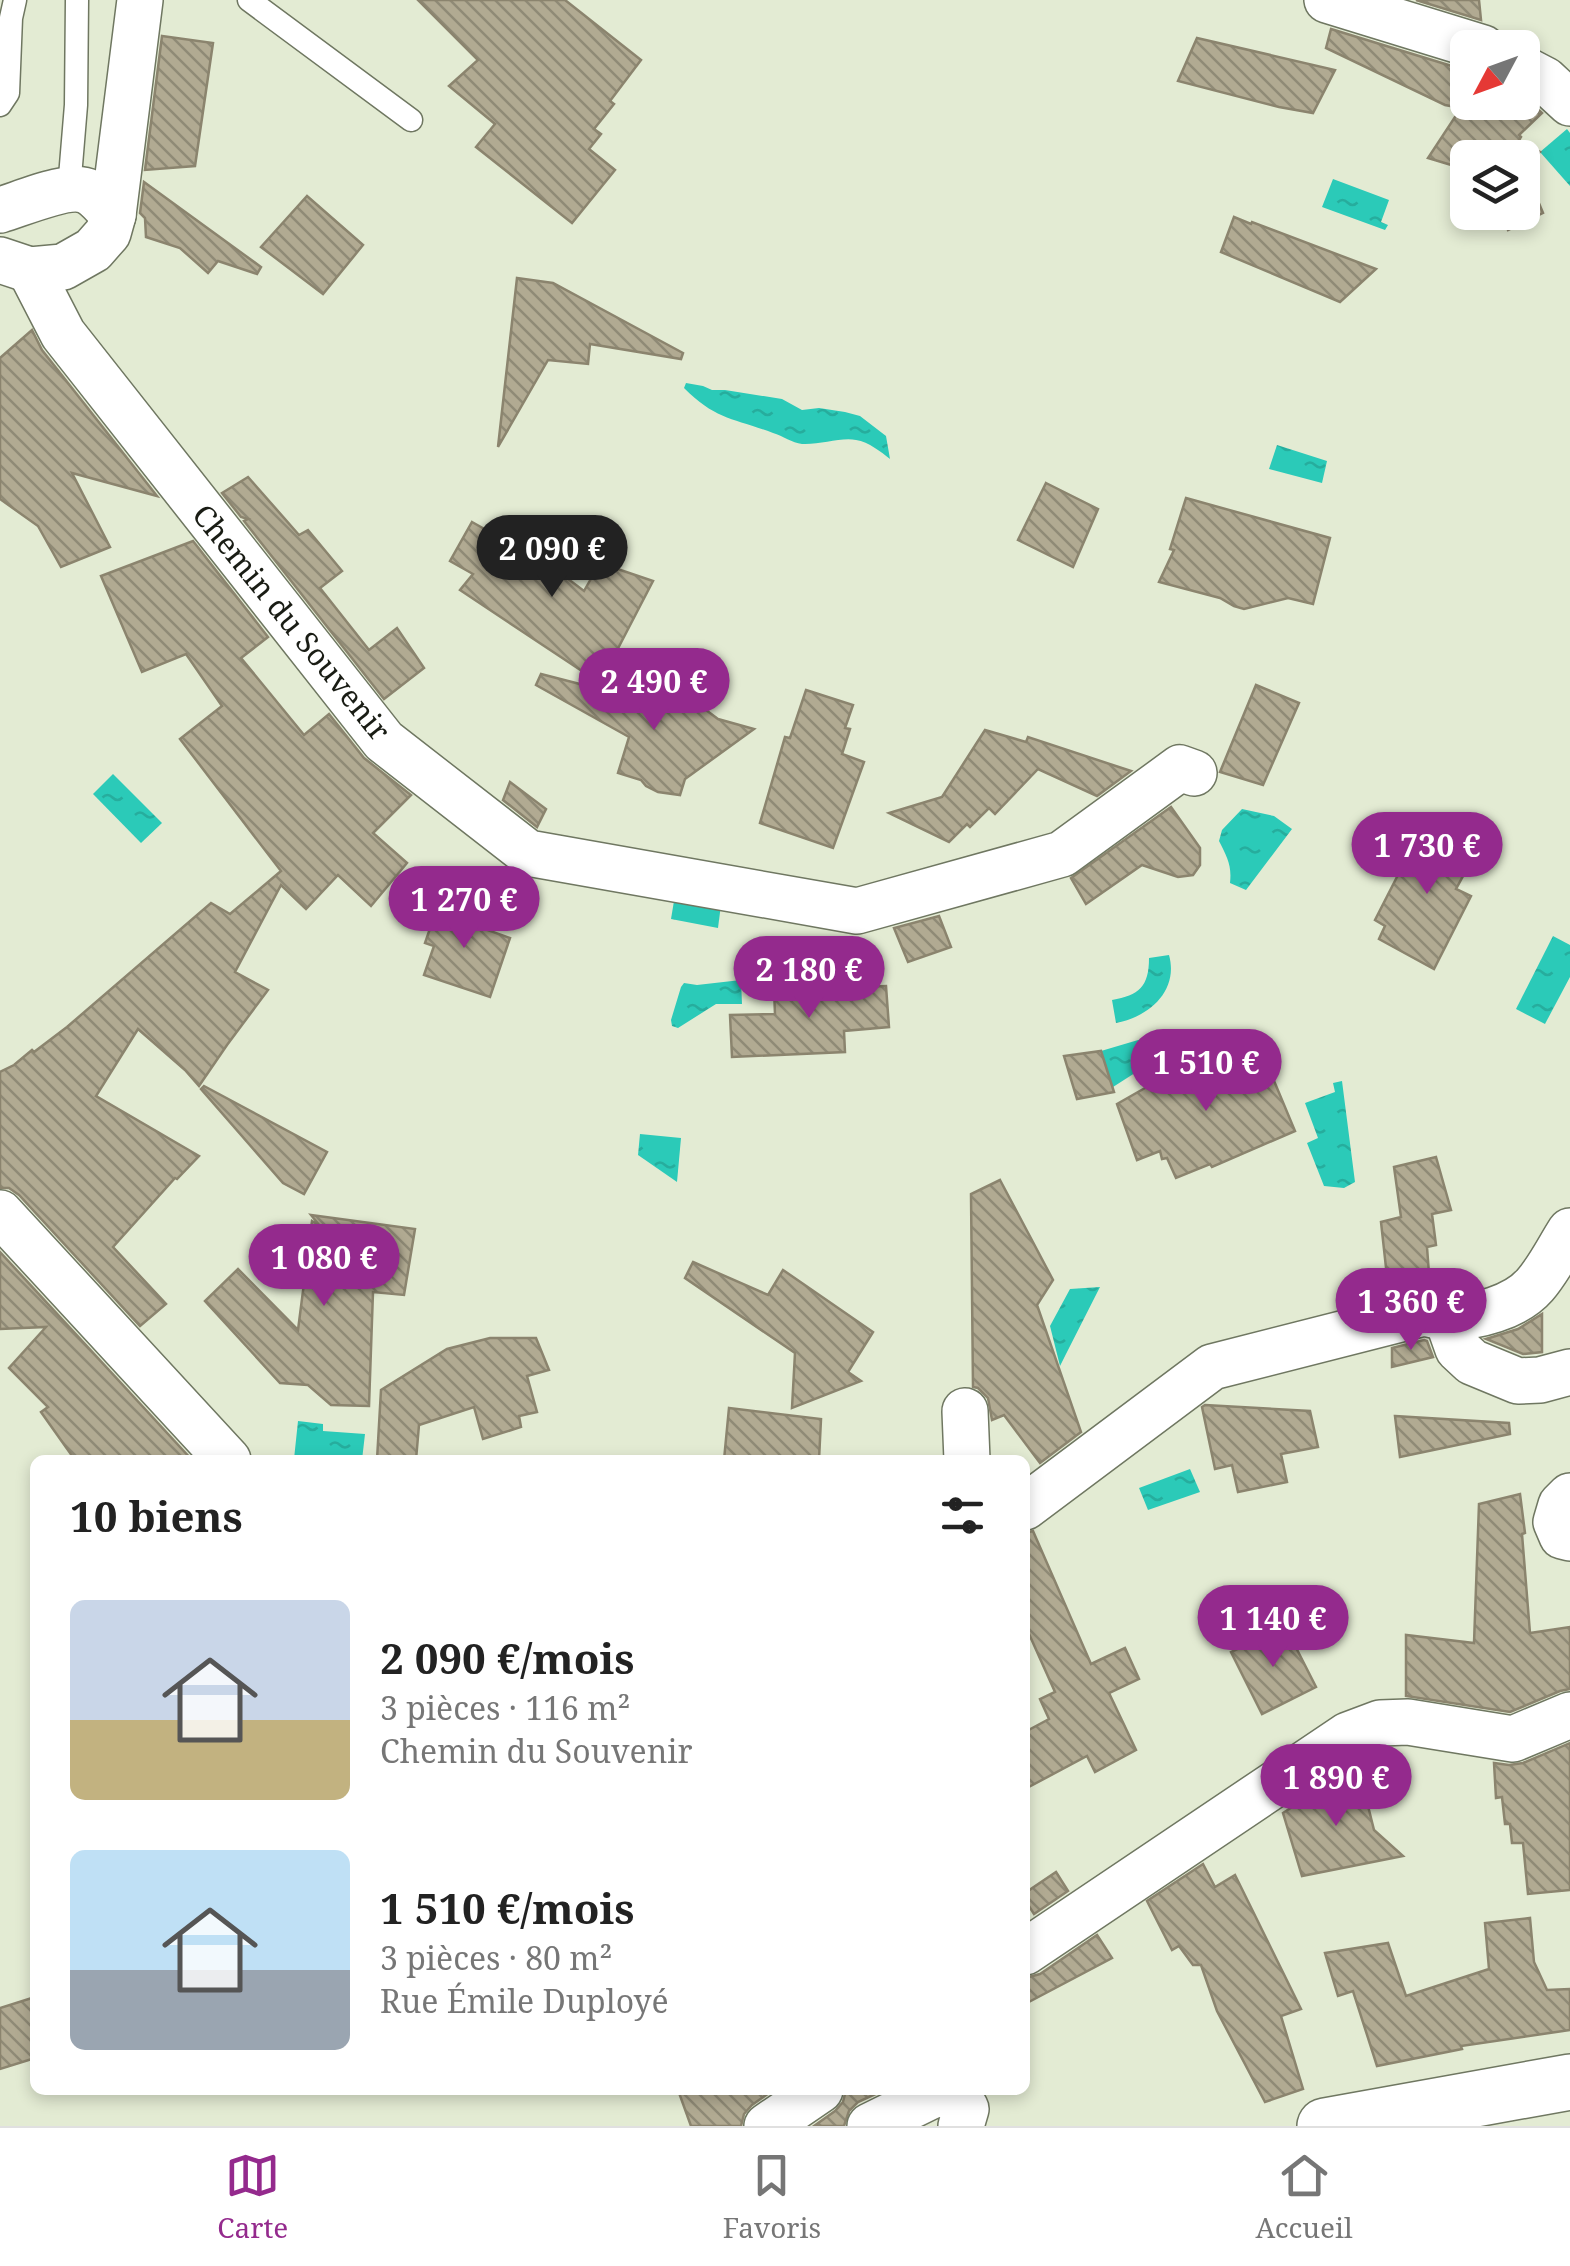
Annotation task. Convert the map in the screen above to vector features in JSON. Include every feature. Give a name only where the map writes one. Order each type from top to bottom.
[{"type":"street","points":[[15,265],[63,267],[93,250],[108,232],[140,0]]},
{"type":"street","points":[[1328,0],[1450,38]]},
{"type":"street","points":[[1540,77],[1570,102]]},
{"type":"street","points":[[0,210],[69,189],[86,189],[113,215]]},
{"type":"street","name":"Chemin du Souvenir","points":[[15,265],[62,334],[384,741],[528,852],[857,911],[1062,854],[1180,768],[1194,773]]},
{"type":"street","points":[[0,1212],[223,1455]]},
{"type":"street","points":[[1030,1503],[1212,1367],[1424,1313],[1466,1318],[1512,1303],[1534,1286],[1570,1231]]},
{"type":"street","points":[[1447,1318],[1458,1349],[1472,1362],[1518,1382],[1570,1372]]},
{"type":"street","points":[[965,1411],[967,1455]]},
{"type":"street","points":[[1570,1496],[1561,1505],[1556,1522],[1562,1536],[1570,1538]]},
{"type":"street","points":[[1030,1949],[1348,1735],[1380,1723],[1408,1722],[1513,1739],[1570,1715]]},
{"type":"street","points":[[1326,2126],[1570,2082]]},
{"type":"street","points":[[767,2126],[813,2095]]},
{"type":"street","points":[[870,2126],[934,2095]]},
{"type":"street","points":[[954,2095],[966,2109],[961,2126]]},
{"type":"lane","points":[[0,105],[8,93],[14,0]]},
{"type":"lane","points":[[69,189],[76,105],[77,0]]},
{"type":"lane","points":[[249,0],[410,120]]},
{"type":"water","points":[[1567,129],[1570,186],[1540,152]]},
{"type":"water","points":[[1333,179],[1389,200],[1381,222],[1388,225],[1385,230],[1322,207]]},
{"type":"water","points":[[686,383],[782,399],[802,410],[819,408],[860,416],[886,436],[890,459],[861,441],[798,443],[726,417],[695,399],[684,388]]},
{"type":"water","points":[[1277,445],[1327,461],[1322,483],[1269,469]]},
{"type":"water","points":[[113,774],[162,823],[141,843],[93,794]]},
{"type":"water","points":[[1242,809],[1274,816],[1292,829],[1246,890],[1230,883],[1230,866],[1219,841],[1222,830]]},
{"type":"water","points":[[676,889],[722,897],[718,928],[671,919]]},
{"type":"water","points":[[1553,936],[1570,945],[1570,977],[1545,1024],[1516,1009]]},
{"type":"water","points":[[1169,955],[1170,980],[1159,1000],[1140,1015],[1116,1023],[1112,1000],[1141,988],[1149,958]]},
{"type":"water","points":[[741,980],[742,1004],[716,1004],[678,1028],[672,1026],[684,983]]},
{"type":"water","points":[[1155,1035],[1163,1055],[1113,1087],[1101,1051]]},
{"type":"water","points":[[1342,1081],[1355,1182],[1344,1188],[1324,1186],[1307,1143],[1318,1138],[1305,1103],[1335,1092],[1333,1083]]},
{"type":"water","points":[[640,1134],[681,1138],[677,1182],[638,1155]]},
{"type":"water","points":[[1100,1287],[1060,1366],[1050,1326],[1070,1289]]},
{"type":"water","points":[[298,1421],[323,1424],[323,1431],[365,1434],[363,1455],[294,1455]]},
{"type":"water","points":[[1190,1469],[1200,1492],[1148,1510],[1139,1488]]},
{"type":"building","points":[[418,0],[565,0],[641,60],[610,101],[614,104],[594,129],[601,134],[589,149],[615,170],[572,223],[476,147],[495,124],[449,86],[478,60]]},
{"type":"building","points":[[1416,0],[1479,0],[1481,20]]},
{"type":"building","points":[[1331,29],[1450,65],[1450,106],[1445,105],[1326,48]]},
{"type":"building","points":[[162,36],[213,43],[195,166],[145,170]]},
{"type":"building","points":[[1197,38],[1335,70],[1313,113],[1279,107],[1178,81]]},
{"type":"building","points":[[1453,120],[1535,120],[1519,135],[1519,140],[1450,140],[1450,165],[1428,158]]},
{"type":"building","points":[[144,182],[261,267],[257,274],[218,261],[208,273],[180,248],[146,237],[145,218],[140,213]]},
{"type":"building","points":[[307,196],[363,245],[323,294],[261,247]]},
{"type":"building","points":[[1234,217],[1376,269],[1340,302],[1221,252]]},
{"type":"building","points":[[517,278],[553,283],[683,353],[681,359],[590,344],[588,364],[548,360],[498,447]]},
{"type":"building","points":[[32,330],[42,350],[157,496],[72,473],[110,547],[61,567],[38,526],[0,499],[0,358]]},
{"type":"building","points":[[248,477],[299,535],[308,530],[342,571],[320,588],[369,650],[397,628],[424,668],[384,699],[244,521],[248,519],[241,517],[222,493]]},
{"type":"building","points":[[1046,483],[1098,509],[1073,567],[1018,540]]},
{"type":"building","points":[[1186,498],[1330,538],[1313,604],[1288,598],[1244,609],[1220,598],[1159,582],[1174,550],[1170,549]]},
{"type":"building","points":[[472,522],[529,554],[531,551],[584,591],[600,563],[653,581],[600,683],[460,590],[473,574],[450,561]]},
{"type":"building","points":[[193,541],[268,637],[241,658],[304,735],[329,714],[364,758],[411,795],[373,833],[407,863],[371,906],[338,875],[306,909],[281,885],[235,972],[268,990],[199,1086],[138,1029],[96,1096],[199,1156],[113,1247],[166,1304],[140,1326],[19,1195],[9,1188],[0,1188],[0,1072],[67,1027],[211,903],[230,914],[281,871],[180,739],[222,706],[186,654],[142,672],[101,576]]},
{"type":"building","points":[[541,674],[673,708],[698,704],[718,719],[754,729],[685,779],[680,795],[658,792],[641,780],[618,773],[629,737],[536,685]]},
{"type":"building","points":[[1256,685],[1299,703],[1263,785],[1220,772]]},
{"type":"building","points":[[806,690],[853,705],[842,754],[864,762],[833,848],[760,823],[785,737],[790,738]]},
{"type":"building","points":[[985,730],[1026,742],[1028,737],[1131,771],[1097,796],[1038,769],[995,814],[989,808],[949,842],[889,813],[942,797]]},
{"type":"building","points":[[510,782],[546,809],[537,827],[503,800]]},
{"type":"building","points":[[1171,807],[1200,848],[1200,865],[1193,875],[1178,877],[1142,865],[1086,904],[1071,878]]},
{"type":"building","points":[[1421,830],[1481,843],[1456,889],[1471,896],[1434,969],[1379,939],[1385,926],[1375,920]]},
{"type":"building","points":[[442,894],[479,927],[510,938],[490,997],[424,975],[434,946],[425,943]]},
{"type":"building","points":[[939,916],[951,947],[908,962],[894,928]]},
{"type":"building","points":[[886,986],[889,1027],[844,1031],[845,1052],[732,1057],[730,1015],[775,1014],[774,990]]},
{"type":"building","points":[[1101,1051],[1114,1092],[1077,1099],[1064,1056]]},
{"type":"building","points":[[1262,1052],[1295,1131],[1176,1178],[1160,1151],[1137,1160],[1117,1104],[1203,1055],[1211,1072]]},
{"type":"building","points":[[204,1086],[327,1152],[304,1194],[283,1183],[201,1089]]},
{"type":"building","points":[[1436,1157],[1451,1210],[1432,1214],[1436,1245],[1427,1247],[1430,1287],[1389,1295],[1381,1222],[1401,1217],[1394,1167]]},
{"type":"building","points":[[1000,1180],[1053,1280],[1037,1305],[1081,1432],[1040,1463],[1004,1415],[992,1420],[988,1398],[973,1387],[971,1194]]},
{"type":"building","points":[[311,1215],[415,1229],[404,1295],[373,1292],[369,1406],[331,1405],[308,1385],[280,1383],[205,1301],[238,1269],[298,1330],[312,1221],[320,1226]]},
{"type":"building","points":[[0,1252],[187,1455],[71,1455],[41,1412],[48,1407],[9,1368],[46,1327],[0,1329]]},
{"type":"building","points":[[693,1262],[768,1295],[783,1270],[873,1332],[848,1372],[861,1381],[792,1408],[795,1353],[685,1278]]},
{"type":"building","points":[[1542,1314],[1542,1352],[1523,1354],[1486,1339],[1518,1329]]},
{"type":"building","points":[[490,1338],[536,1338],[549,1370],[527,1376],[537,1412],[519,1416],[521,1427],[483,1439],[474,1407],[419,1425],[416,1455],[377,1455],[381,1390],[447,1349]]},
{"type":"building","points":[[1424,1340],[1433,1357],[1392,1367],[1392,1348]]},
{"type":"building","points":[[1202,1407],[1310,1411],[1318,1447],[1281,1454],[1287,1482],[1238,1492],[1232,1465],[1215,1469]]},
{"type":"building","points":[[729,1408],[821,1419],[819,1455],[724,1455]]},
{"type":"building","points":[[1395,1416],[1509,1423],[1510,1434],[1400,1457]]},
{"type":"building","points":[[1520,1494],[1530,1633],[1570,1627],[1570,1689],[1510,1712],[1406,1696],[1406,1635],[1474,1643],[1479,1504]]},
{"type":"building","points":[[1033,1531],[1091,1664],[1125,1648],[1139,1679],[1109,1693],[1136,1750],[1095,1772],[1087,1756],[1030,1786],[1030,1729],[1049,1719],[1040,1699],[1055,1692],[1030,1636]]},
{"type":"building","points":[[1285,1626],[1316,1687],[1262,1714],[1231,1652]]},
{"type":"building","points":[[1570,1743],[1570,1890],[1528,1894],[1523,1843],[1512,1843],[1510,1824],[1505,1824],[1502,1797],[1496,1798],[1494,1763],[1523,1763]]},
{"type":"building","points":[[1355,1766],[1374,1830],[1403,1856],[1302,1876],[1283,1813]]},
{"type":"building","points":[[1203,1864],[1215,1887],[1235,1875],[1301,2009],[1281,2016],[1303,2089],[1265,2102],[1217,2011],[1201,1965],[1193,1965],[1179,1946],[1172,1950],[1147,1901]]},
{"type":"building","points":[[1056,1872],[1068,1891],[1034,1914],[1030,1890]]},
{"type":"building","points":[[1530,1918],[1534,1962],[1547,1990],[1570,1989],[1570,2030],[1461,2046],[1462,2049],[1377,2066],[1353,1991],[1338,1996],[1325,1953],[1388,1943],[1406,1996],[1489,1969],[1485,1923]]},
{"type":"building","points":[[1097,1935],[1112,1958],[1030,2001],[1030,1977],[1040,1974]]},
{"type":"building","points":[[30,1999],[30,2060],[0,2069],[0,2008]]},
{"type":"building","points":[[680,2095],[766,2095],[744,2114],[741,2126],[691,2126]]},
{"type":"building","points":[[845,2095],[873,2095],[849,2111],[844,2126],[814,2126],[835,2111]]}]
